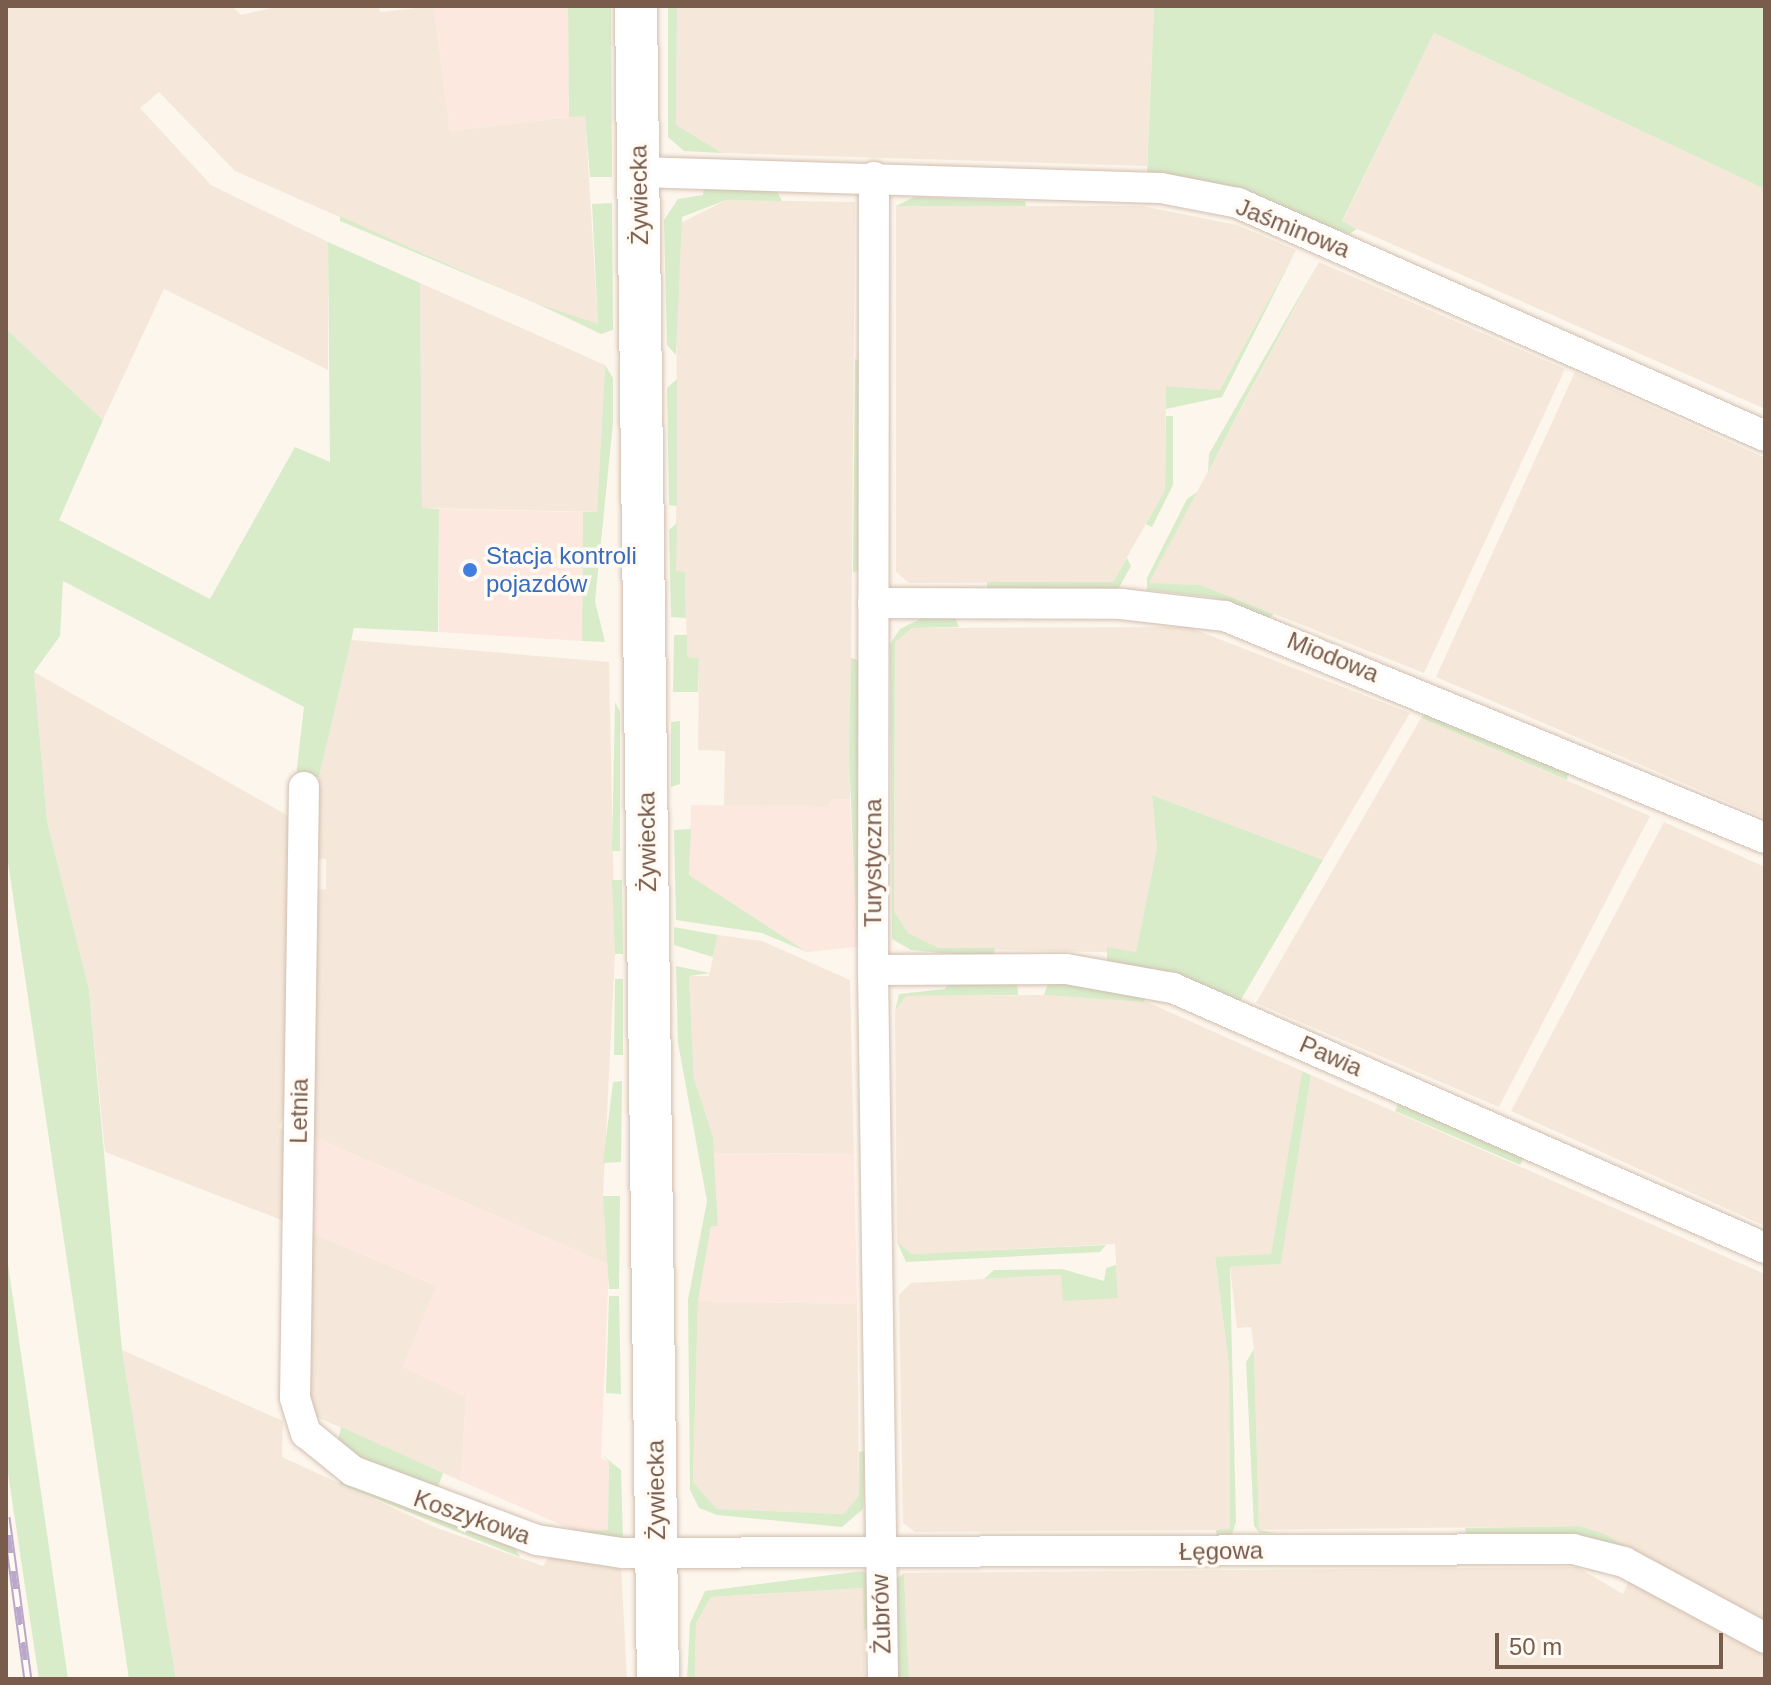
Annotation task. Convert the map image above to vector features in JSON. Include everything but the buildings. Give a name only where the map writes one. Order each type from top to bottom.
[{"type":"main road","name":"Żywiecka","points":[[636,6],[658,1679]]},
{"type":"street","name":"Jaśminowa","points":[[639,172],[1161,188],[1238,203],[1765,436]]},
{"type":"street","name":"Turystyczna","points":[[874,177],[873,970],[879,1550]]},
{"type":"street","name":"Miodowa","points":[[873,603],[1121,604],[1225,616],[1765,838]]},
{"type":"street","name":"Letnia","points":[[304,787],[295,1398],[306,1433]]},
{"type":"street","name":"Pawia","points":[[873,970],[1066,969],[1173,988],[1765,1248]]},
{"type":"street","name":"Koszykowa","points":[[306,1433],[353,1471],[488,1525],[587,1550],[656,1550]]},
{"type":"street","name":"Łęgowa","points":[[656,1550],[1573,1549],[1624,1562],[1765,1638]]},
{"type":"street","name":"Żubrów","points":[[879,1550],[883,1679]]},
{"type":"shaded area","points":[[6,6],[232,6],[241,15],[280,6],[379,6],[380,12],[434,6],[450,131],[585,115],[598,324],[580,323],[235,171],[159,92],[140,108],[211,185],[328,242],[328,370],[164,289],[103,420],[6,329]]},
{"type":"shaded area","points":[[434,6],[568,6],[569,117],[450,131]]},
{"type":"shaded area","points":[[677,6],[1154,6],[1147,166],[722,153],[676,126]]},
{"type":"shaded area","points":[[1434,33],[1765,189],[1765,409],[1342,222]]},
{"type":"shaded area","points":[[726,200],[855,202],[850,799],[831,800],[830,807],[724,806],[725,751],[698,750],[699,658],[687,657],[685,572],[676,572],[677,225]]},
{"type":"shaded area","points":[[896,206],[1142,206],[1237,225],[1296,250],[1220,390],[1166,386],[1165,490],[1113,582],[909,583],[896,572]]},
{"type":"shaded area","points":[[1319,262],[1565,369],[1424,673],[1201,585],[1148,584]]},
{"type":"shaded area","points":[[420,283],[605,365],[597,512],[422,508]]},
{"type":"shaded area","points":[[1575,372],[1765,458],[1765,818],[1436,677]]},
{"type":"shaded area","points":[[439,509],[583,512],[582,641],[439,632]]},
{"type":"shaded area","points":[[1188,627],[1410,713],[1323,860],[1152,795],[1157,848],[1136,953],[939,948],[908,933],[894,911],[895,641],[912,628]]},
{"type":"shaded area","points":[[351,640],[609,662],[615,954],[603,1196],[609,1265],[309,1135],[313,890],[326,889],[326,859],[313,858],[319,777]]},
{"type":"shaded area","points":[[34,672],[292,818],[291,1099],[279,1127],[292,1140],[292,1224],[105,1152],[89,989],[47,821]]},
{"type":"shaded area","points":[[1421,718],[1650,816],[1499,1107],[1256,1003]]},
{"type":"shaded area","points":[[850,799],[857,947],[807,952],[689,875],[691,805],[830,807],[831,800]]},
{"type":"shaded area","points":[[1664,822],[1765,867],[1765,1226],[1511,1111]]},
{"type":"shaded area","points":[[718,935],[762,941],[850,980],[854,1154],[714,1153],[694,1079],[689,976],[709,976]]},
{"type":"shaded area","points":[[1044,995],[1147,1002],[1302,1071],[1271,1255],[1215,1258],[1229,1365],[1230,1530],[915,1532],[903,1523],[899,1295],[911,1283],[1062,1275],[1118,1298],[1115,1244],[912,1254],[897,1242],[895,1011],[906,996]]},
{"type":"shaded area","points":[[1311,1075],[1765,1274],[1765,1621],[1579,1526],[1259,1530],[1254,1349],[1251,1327],[1237,1328],[1230,1267],[1281,1264]]},
{"type":"shaded area","points":[[309,1135],[609,1265],[601,1458],[609,1462],[608,1531],[575,1531],[461,1481],[466,1397],[403,1367],[437,1286],[308,1231]]},
{"type":"shaded area","points":[[714,1153],[854,1154],[857,1304],[698,1301],[711,1225],[718,1225]]},
{"type":"shaded area","points":[[308,1231],[437,1286],[403,1367],[466,1396],[461,1481],[308,1413]]},
{"type":"shaded area","points":[[698,1301],[857,1304],[859,1495],[845,1514],[717,1509],[693,1482]]},
{"type":"shaded area","points":[[122,1350],[283,1421],[282,1457],[437,1528],[543,1566],[551,1554],[621,1564],[627,1679],[176,1679]]},
{"type":"shaded area","points":[[1577,1567],[1623,1594],[1631,1576],[1765,1652],[1765,1679],[909,1679],[904,1573]]},
{"type":"shaded area","points":[[864,1588],[865,1679],[695,1679],[696,1623],[711,1597]]},
{"type":"green space","points":[[568,6],[611,6],[612,177],[590,177],[585,116],[569,117]]},
{"type":"green space","points":[[668,6],[677,6],[676,125],[722,153],[684,151],[668,137]]},
{"type":"green space","points":[[1154,6],[1765,6],[1765,189],[1434,33],[1342,221],[1357,229],[1349,234],[1225,189],[1147,173]]},
{"type":"green space","points":[[704,186],[775,188],[782,201],[726,200],[682,217],[676,355],[667,345],[664,220],[678,199],[703,195]]},
{"type":"green space","points":[[914,197],[1025,201],[1026,206],[896,206]]},
{"type":"green space","points":[[612,203],[613,330],[601,334],[538,304],[598,324],[592,204]]},
{"type":"green space","points":[[340,216],[397,242],[526,299],[340,221]]},
{"type":"green space","points":[[328,242],[420,283],[422,508],[439,509],[438,632],[354,628],[319,777],[296,776],[304,707],[63,581],[60,636],[34,672],[47,821],[89,989],[122,1350],[176,1679],[129,1679],[6,849],[6,329],[103,420],[59,520],[210,599],[295,447],[330,462]]},
{"type":"green space","points":[[1296,250],[1222,397],[1166,409],[1166,386],[1220,390]]},
{"type":"green space","points":[[1319,262],[1242,406],[1208,472],[1209,454]]},
{"type":"green space","points":[[855,359],[861,361],[860,571],[853,572]]},
{"type":"green space","points":[[605,365],[613,378],[613,423],[595,601],[605,642],[582,641],[583,512],[597,512]]},
{"type":"green space","points":[[677,379],[677,506],[669,505],[667,388]]},
{"type":"green space","points":[[1166,416],[1173,416],[1173,485],[1152,527],[1146,524],[1165,490]]},
{"type":"green space","points":[[1197,492],[1149,583],[1201,585],[1274,614],[1267,619],[1217,598],[1147,590],[1147,578],[1187,499]]},
{"type":"green space","points":[[677,523],[676,571],[685,572],[686,618],[671,617],[669,530]]},
{"type":"green space","points":[[1127,558],[1131,566],[1118,589],[987,590],[987,582],[1113,582]]},
{"type":"green space","points":[[924,617],[955,617],[959,627],[912,628],[895,642],[894,911],[908,933],[939,948],[995,948],[993,958],[911,950],[892,939],[890,644],[900,629]]},
{"type":"green space","points":[[674,635],[687,635],[687,657],[699,658],[698,692],[673,692]]},
{"type":"green space","points":[[851,658],[861,661],[857,947],[849,754]]},
{"type":"green space","points":[[615,702],[620,712],[620,851],[612,851]]},
{"type":"green space","points":[[1429,710],[1569,768],[1567,780],[1421,718]]},
{"type":"green space","points":[[680,721],[680,784],[671,787],[671,722]]},
{"type":"green space","points":[[1152,795],[1323,860],[1239,1003],[1107,961],[1107,947],[1136,952],[1157,848]]},
{"type":"green space","points":[[691,829],[689,875],[807,952],[762,933],[676,920],[674,830]]},
{"type":"green space","points":[[612,880],[622,880],[623,954],[615,954]]},
{"type":"green space","points":[[674,927],[718,935],[713,957],[674,945]]},
{"type":"green space","points":[[676,966],[710,973],[689,976],[694,1079],[713,1137],[718,1226],[711,1226],[698,1301],[693,1482],[717,1509],[844,1514],[859,1495],[859,1452],[865,1451],[863,1509],[842,1527],[717,1515],[699,1508],[690,1490],[688,1300],[707,1201],[678,1043]]},
{"type":"green space","points":[[615,979],[623,979],[623,1055],[614,1055]]},
{"type":"green space","points":[[950,980],[1017,980],[1018,995],[906,996],[895,1011],[899,994],[945,989]]},
{"type":"green space","points":[[1049,981],[1147,993],[1144,1002],[1044,995]]},
{"type":"green space","points":[[1302,1071],[1311,1075],[1281,1264],[1230,1267],[1236,1522],[1232,1534],[1217,1539],[1216,1530],[1230,1529],[1229,1366],[1215,1257],[1271,1254]]},
{"type":"green space","points":[[622,1081],[621,1162],[603,1163],[613,1082]]},
{"type":"green space","points":[[1400,1100],[1525,1155],[1520,1165],[1395,1111]]},
{"type":"green space","points":[[603,1196],[620,1196],[619,1289],[609,1289]]},
{"type":"green space","points":[[897,1242],[912,1254],[1106,1245],[1100,1252],[906,1262]]},
{"type":"green space","points":[[6,1250],[68,1679],[39,1679],[6,1460]]},
{"type":"green space","points":[[1116,1265],[1118,1298],[1063,1301],[1061,1275],[984,1279],[994,1270],[1062,1269],[1104,1281],[1106,1268]]},
{"type":"green space","points":[[609,1296],[619,1296],[621,1394],[606,1393]]},
{"type":"green space","points":[[1254,1349],[1259,1530],[1275,1533],[1260,1533],[1254,1526],[1246,1362]]},
{"type":"green space","points":[[341,1427],[443,1473],[438,1487],[432,1493],[359,1463],[338,1441]]},
{"type":"green space","points":[[602,1455],[621,1470],[623,1542],[566,1532],[608,1530],[609,1462]]},
{"type":"green space","points":[[343,1475],[512,1542],[520,1557],[339,1484]]},
{"type":"green space","points":[[1579,1526],[1607,1535],[1647,1561],[1467,1537],[1465,1528]]},
{"type":"green space","points":[[862,1571],[868,1574],[873,1626],[864,1630],[863,1588],[711,1597],[696,1623],[695,1679],[687,1679],[690,1623],[705,1591]]},
{"type":"green space","points":[[904,1573],[909,1679],[894,1679],[895,1580]]},
{"type":"railway","points":[[6,1517],[28,1679]]},
{"type":"place","name":"Stacja kontroli pojazdów","points":[[470,570]]}]
